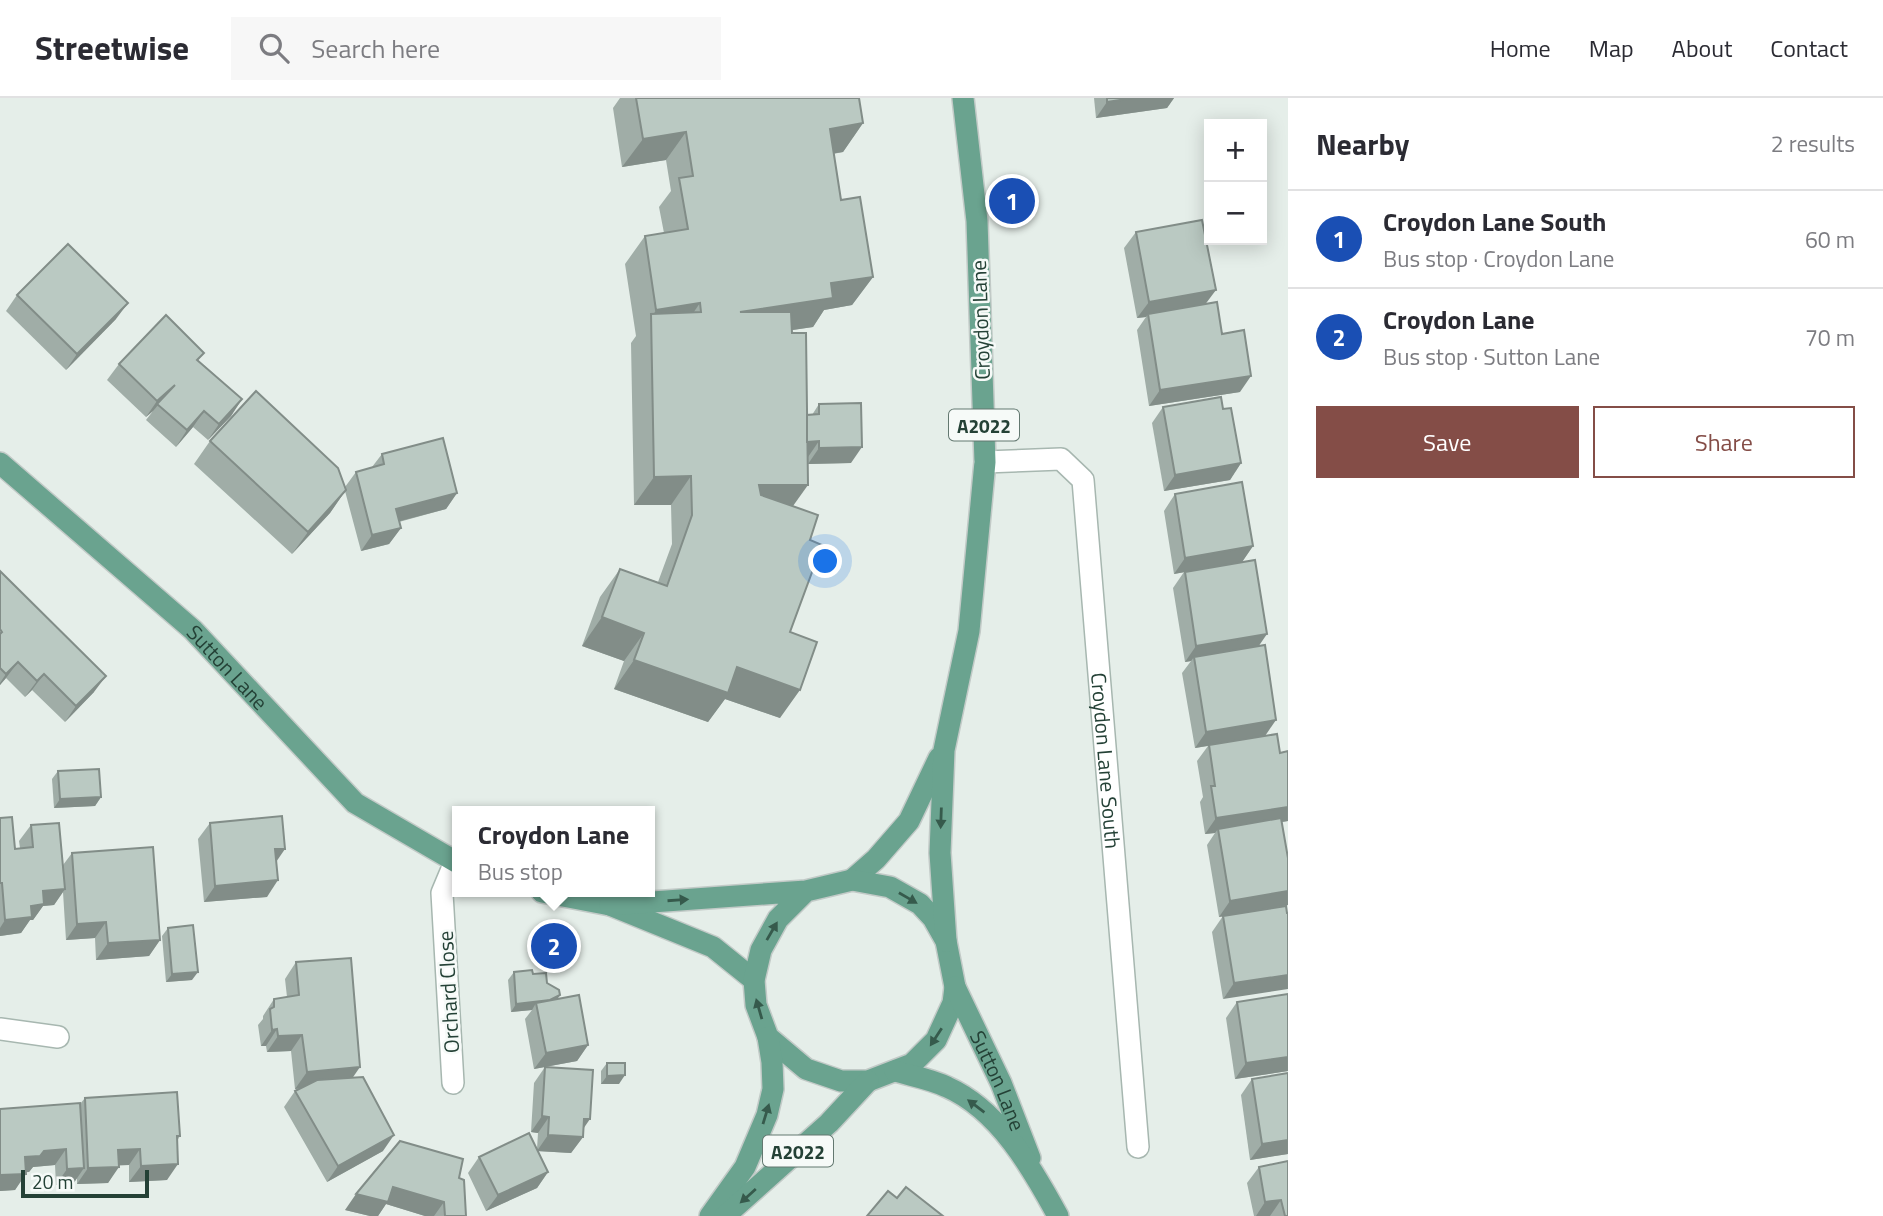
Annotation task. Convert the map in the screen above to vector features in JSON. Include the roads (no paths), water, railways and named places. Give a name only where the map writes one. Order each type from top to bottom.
[{"type":"main road","name":"Croydon Lane","points":[[946,942],[940,853],[944,750],[969,631],[985,462],[977,221],[963,98]]},
{"type":"main road","name":"Sutton Lane","points":[[0,463],[193,630],[355,803],[452,860]]},
{"type":"main road","name":"Croydon Lane","points":[[852,880],[876,859],[909,821],[944,750]]},
{"type":"main road","points":[[610,905],[806,891],[852,880],[890,887],[920,904],[933,918],[946,942],[955,987],[953,1003],[936,1040],[912,1064],[868,1081],[841,1081],[806,1069],[768,1037],[756,1004],[754,980],[761,950],[778,919],[806,891]]},
{"type":"main road","points":[[568,897],[610,905],[713,947],[754,980]]},
{"type":"main road","name":"Sutton Lane","points":[[955,987],[1002,1083],[1036,1176]]},
{"type":"main road","name":"A2022","points":[[710,1216],[745,1167],[767,1115],[773,1089],[768,1037]]},
{"type":"main road","name":"Sutton Lane","points":[[895,1071],[947,1087],[978,1107],[998,1126],[1036,1176],[1058,1216]]},
{"type":"main road","name":"A2022","points":[[725,1216],[830,1123],[868,1081]]},
{"type":"street","name":"Croydon Lane South","points":[[985,462],[1060,459],[1083,480],[1138,1147]]},
{"type":"street","name":"Orchard Close","points":[[452,871],[442,893],[453,1083]]},
{"type":"street","points":[[0,1029],[58,1037]]},
{"type":"place","name":"Croydon Lane South","points":[[1012,201]]},
{"type":"place","name":"Croydon Lane","points":[[554,946]]}]
